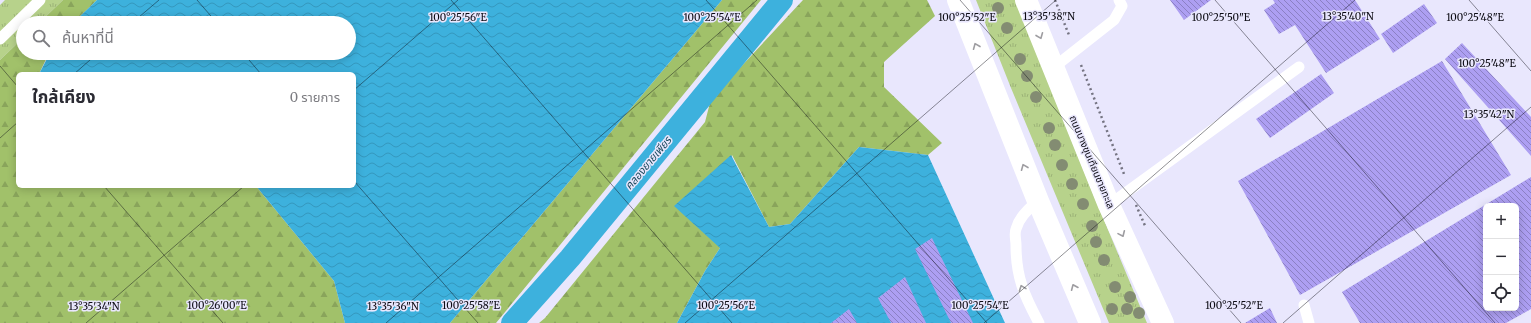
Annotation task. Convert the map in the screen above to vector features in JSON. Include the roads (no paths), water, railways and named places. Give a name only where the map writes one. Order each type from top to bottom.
[{"type":"main road","points":[[958,0],[1038,200],[1090,323]]},
{"type":"main road","name":"ถนนบางขุนเทียนชายทะเล","points":[[1026,0],[1109,205],[1163,323]]},
{"type":"lane","points":[[24,16],[40,0]]},
{"type":"lane","points":[[1053,68],[1114,20],[1122,6],[1119,0]]},
{"type":"lane","points":[[0,39],[16,23]]},
{"type":"lane","points":[[1109,205],[1299,67]]},
{"type":"lane","points":[[1038,200],[1026,211],[1015,230],[1019,280],[1026,300],[1039,323]]},
{"type":"lane","points":[[1304,305],[1309,323]]},
{"type":"water","points":[[97,0],[722,0],[450,323],[345,323],[334,281],[258,188],[356,188],[356,72],[40,72],[46,60],[356,60],[356,16],[80,16]]},
{"type":"water","points":[[859,147],[928,155],[1005,323],[677,323],[705,271],[720,248],[674,206],[731,155],[769,227],[790,224]]},
{"type":"waterway","name":"คลองยายเพียร","points":[[512,323],[570,258],[782,0]]}]
